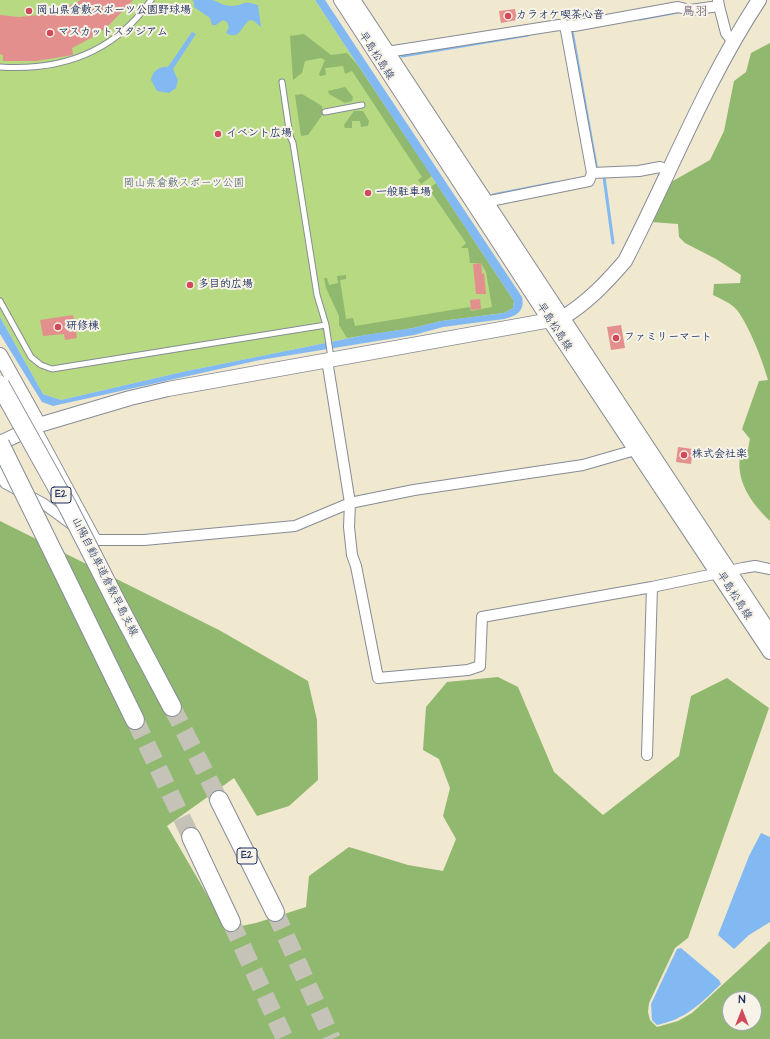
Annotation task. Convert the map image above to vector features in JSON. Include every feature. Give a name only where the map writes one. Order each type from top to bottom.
[{"type":"highway","name":"山陽自動車道倉敷早島支線","points":[[0,385],[68,508],[172,707]]},
{"type":"highway","points":[[0,444],[135,720]]},
{"type":"highway","name":"E2","points":[[219,800],[275,912]]},
{"type":"highway","points":[[191,836],[231,922]]},
{"type":"main road","name":"早島松島線","points":[[341,0],[724,572],[770,652]]},
{"type":"main road","name":"早島松島線","points":[[353,0],[486,202],[636,450],[770,633]]},
{"type":"main road","points":[[0,444],[37,426],[153,393],[329,356],[556,320],[586,301],[607,282],[625,260],[668,170],[733,42],[759,0]]},
{"type":"main road","points":[[0,355],[37,426]]},
{"type":"street","points":[[387,52],[566,29],[574,26],[678,7],[690,10],[718,3],[726,33],[733,42]]},
{"type":"street","points":[[486,202],[589,181],[594,174],[566,29]]},
{"type":"street","points":[[594,174],[639,171],[660,167],[668,170]]},
{"type":"street","points":[[329,356],[350,503],[349,527],[352,555],[356,566],[378,678],[468,670],[480,666],[482,617],[652,587],[755,566],[770,569]]},
{"type":"street","points":[[37,426],[96,540]]},
{"type":"street","points":[[0,472],[3,482],[44,504],[86,536],[96,540],[144,540],[295,526],[350,503],[414,490],[583,465],[636,450]]},
{"type":"street","points":[[647,755],[652,587]]},
{"type":"lane","points":[[0,67],[26,69],[50,66],[78,58],[95,50],[116,36],[138,16],[151,0]]},
{"type":"lane","points":[[282,82],[317,295],[326,325],[329,343],[329,356]]},
{"type":"lane","points":[[325,112],[362,105]]},
{"type":"lane","points":[[0,301],[32,357],[40,365],[52,369],[326,325]]},
{"type":"green space","name":"岡山県倉敷スポーツ公園","points":[[0,0],[315,0],[514,301],[482,316],[441,321],[413,328],[365,335],[182,372],[61,400],[43,394],[0,317]]},
{"type":"green space","points":[[304,34],[331,55],[347,53],[357,64],[432,176],[421,184],[418,180],[422,177],[352,71],[345,74],[343,66],[325,68],[326,75],[320,76],[319,74],[325,60],[321,58],[305,61],[302,73],[293,80],[290,36]]},
{"type":"green space","points":[[770,43],[770,521],[756,506],[746,490],[742,481],[739,462],[741,452],[748,449],[750,439],[742,429],[759,381],[768,380],[755,344],[742,317],[732,305],[713,295],[714,284],[740,283],[741,275],[716,259],[685,243],[679,237],[678,224],[651,222],[671,182],[710,160],[724,131],[734,81],[746,72],[751,53]]},
{"type":"green space","points":[[345,87],[353,97],[352,101],[345,103],[329,94],[328,91]]},
{"type":"green space","points":[[302,94],[322,106],[323,114],[308,135],[301,136],[295,95]]},
{"type":"green space","points":[[354,111],[363,111],[369,121],[368,126],[361,127],[360,121],[352,121],[352,128],[345,128],[344,125]]},
{"type":"green space","points":[[436,183],[514,301],[513,308],[504,313],[441,321],[413,328],[347,338],[339,325],[339,316],[326,288],[324,278],[327,278],[329,285],[338,283],[337,276],[346,275],[346,279],[340,280],[346,319],[353,318],[355,326],[470,307],[471,311],[492,307],[486,272],[481,263],[470,263],[468,248],[461,248],[466,243],[431,192],[428,194],[426,191]]},
{"type":"green space","points":[[0,521],[219,630],[308,681],[317,720],[318,780],[289,806],[257,816],[234,778],[167,826],[227,929],[256,923],[306,907],[309,876],[349,847],[408,865],[443,871],[456,839],[443,816],[450,788],[439,759],[423,750],[426,707],[447,682],[498,677],[518,687],[554,772],[603,815],[679,756],[691,696],[727,678],[769,708],[688,938],[675,948],[649,1003],[648,1012],[650,1020],[657,1027],[678,1021],[692,1013],[770,941],[770,1039],[0,1039]]},
{"type":"water","points":[[192,0],[212,0],[229,6],[246,3],[258,5],[261,27],[254,21],[250,20],[238,34],[231,35],[226,33],[229,27],[227,22],[223,20],[216,25],[212,25],[210,18],[194,7],[194,2]]},
{"type":"water","points":[[315,0],[325,0],[522,297],[523,302],[519,312],[504,319],[443,327],[414,335],[260,360],[53,406],[42,402],[0,334],[0,317],[43,394],[61,400],[182,372],[365,335],[413,328],[441,321],[504,313],[513,308],[514,301]]},
{"type":"water","points":[[192,32],[196,34],[173,69],[178,80],[176,88],[169,93],[157,91],[151,80],[153,74],[159,68],[168,67]]},
{"type":"water","points":[[761,833],[770,837],[770,922],[749,935],[734,949],[718,935],[749,856]]},
{"type":"water","points":[[681,948],[719,980],[721,984],[692,1010],[676,1019],[657,1025],[652,1020],[651,1004],[677,949]]},
{"type":"building","name":"マスカットスタジアム","points":[[81,0],[133,0],[107,27],[91,38],[72,48],[73,55],[36,61],[3,61],[3,55],[0,54],[0,15],[19,17],[49,14]]},
{"type":"building","name":"カラオケ喫茶心音","points":[[515,9],[517,20],[501,23],[499,11]]},
{"type":"building","points":[[481,263],[482,274],[484,273],[486,294],[476,294],[473,264]]},
{"type":"building","points":[[480,299],[481,309],[471,310],[470,300]]},
{"type":"building","name":"研修棟","points":[[73,315],[77,338],[65,340],[64,334],[43,336],[40,320]]},
{"type":"building","name":"ファミリーマート","points":[[621,325],[625,348],[611,350],[607,327]]},
{"type":"building","name":"株式会社楽","points":[[678,447],[693,449],[691,464],[676,462]]},
{"type":"waterway","points":[[640,19],[678,12]]},
{"type":"waterway","points":[[572,31],[597,171]]},
{"type":"waterway","points":[[402,56],[528,35]]},
{"type":"waterway","points":[[604,177],[613,243]]},
{"type":"waterway","points":[[493,195],[554,183]]},
{"type":"tunnel","points":[[172,707],[219,800]]},
{"type":"tunnel","points":[[135,720],[191,837]]},
{"type":"tunnel","points":[[275,912],[332,1039]]},
{"type":"tunnel","points":[[231,922],[285,1039]]},
{"type":"place","name":"岡山県倉敷スポーツ公園野球場","points":[[29,11]]},
{"type":"place","name":"カラオケ喫茶心音","points":[[508,16]]},
{"type":"place","name":"マスカットスタジアム","points":[[50,33]]},
{"type":"place","name":"イベント広場","points":[[218,134]]},
{"type":"place","name":"一般駐車場","points":[[368,193]]},
{"type":"place","name":"多目的広場","points":[[190,285]]},
{"type":"place","name":"研修棟","points":[[58,327]]},
{"type":"place","name":"ファミリーマート","points":[[616,338]]},
{"type":"place","name":"株式会社楽","points":[[684,455]]},
{"type":"district","name":"鳥羽","points":[[695,12]]}]
